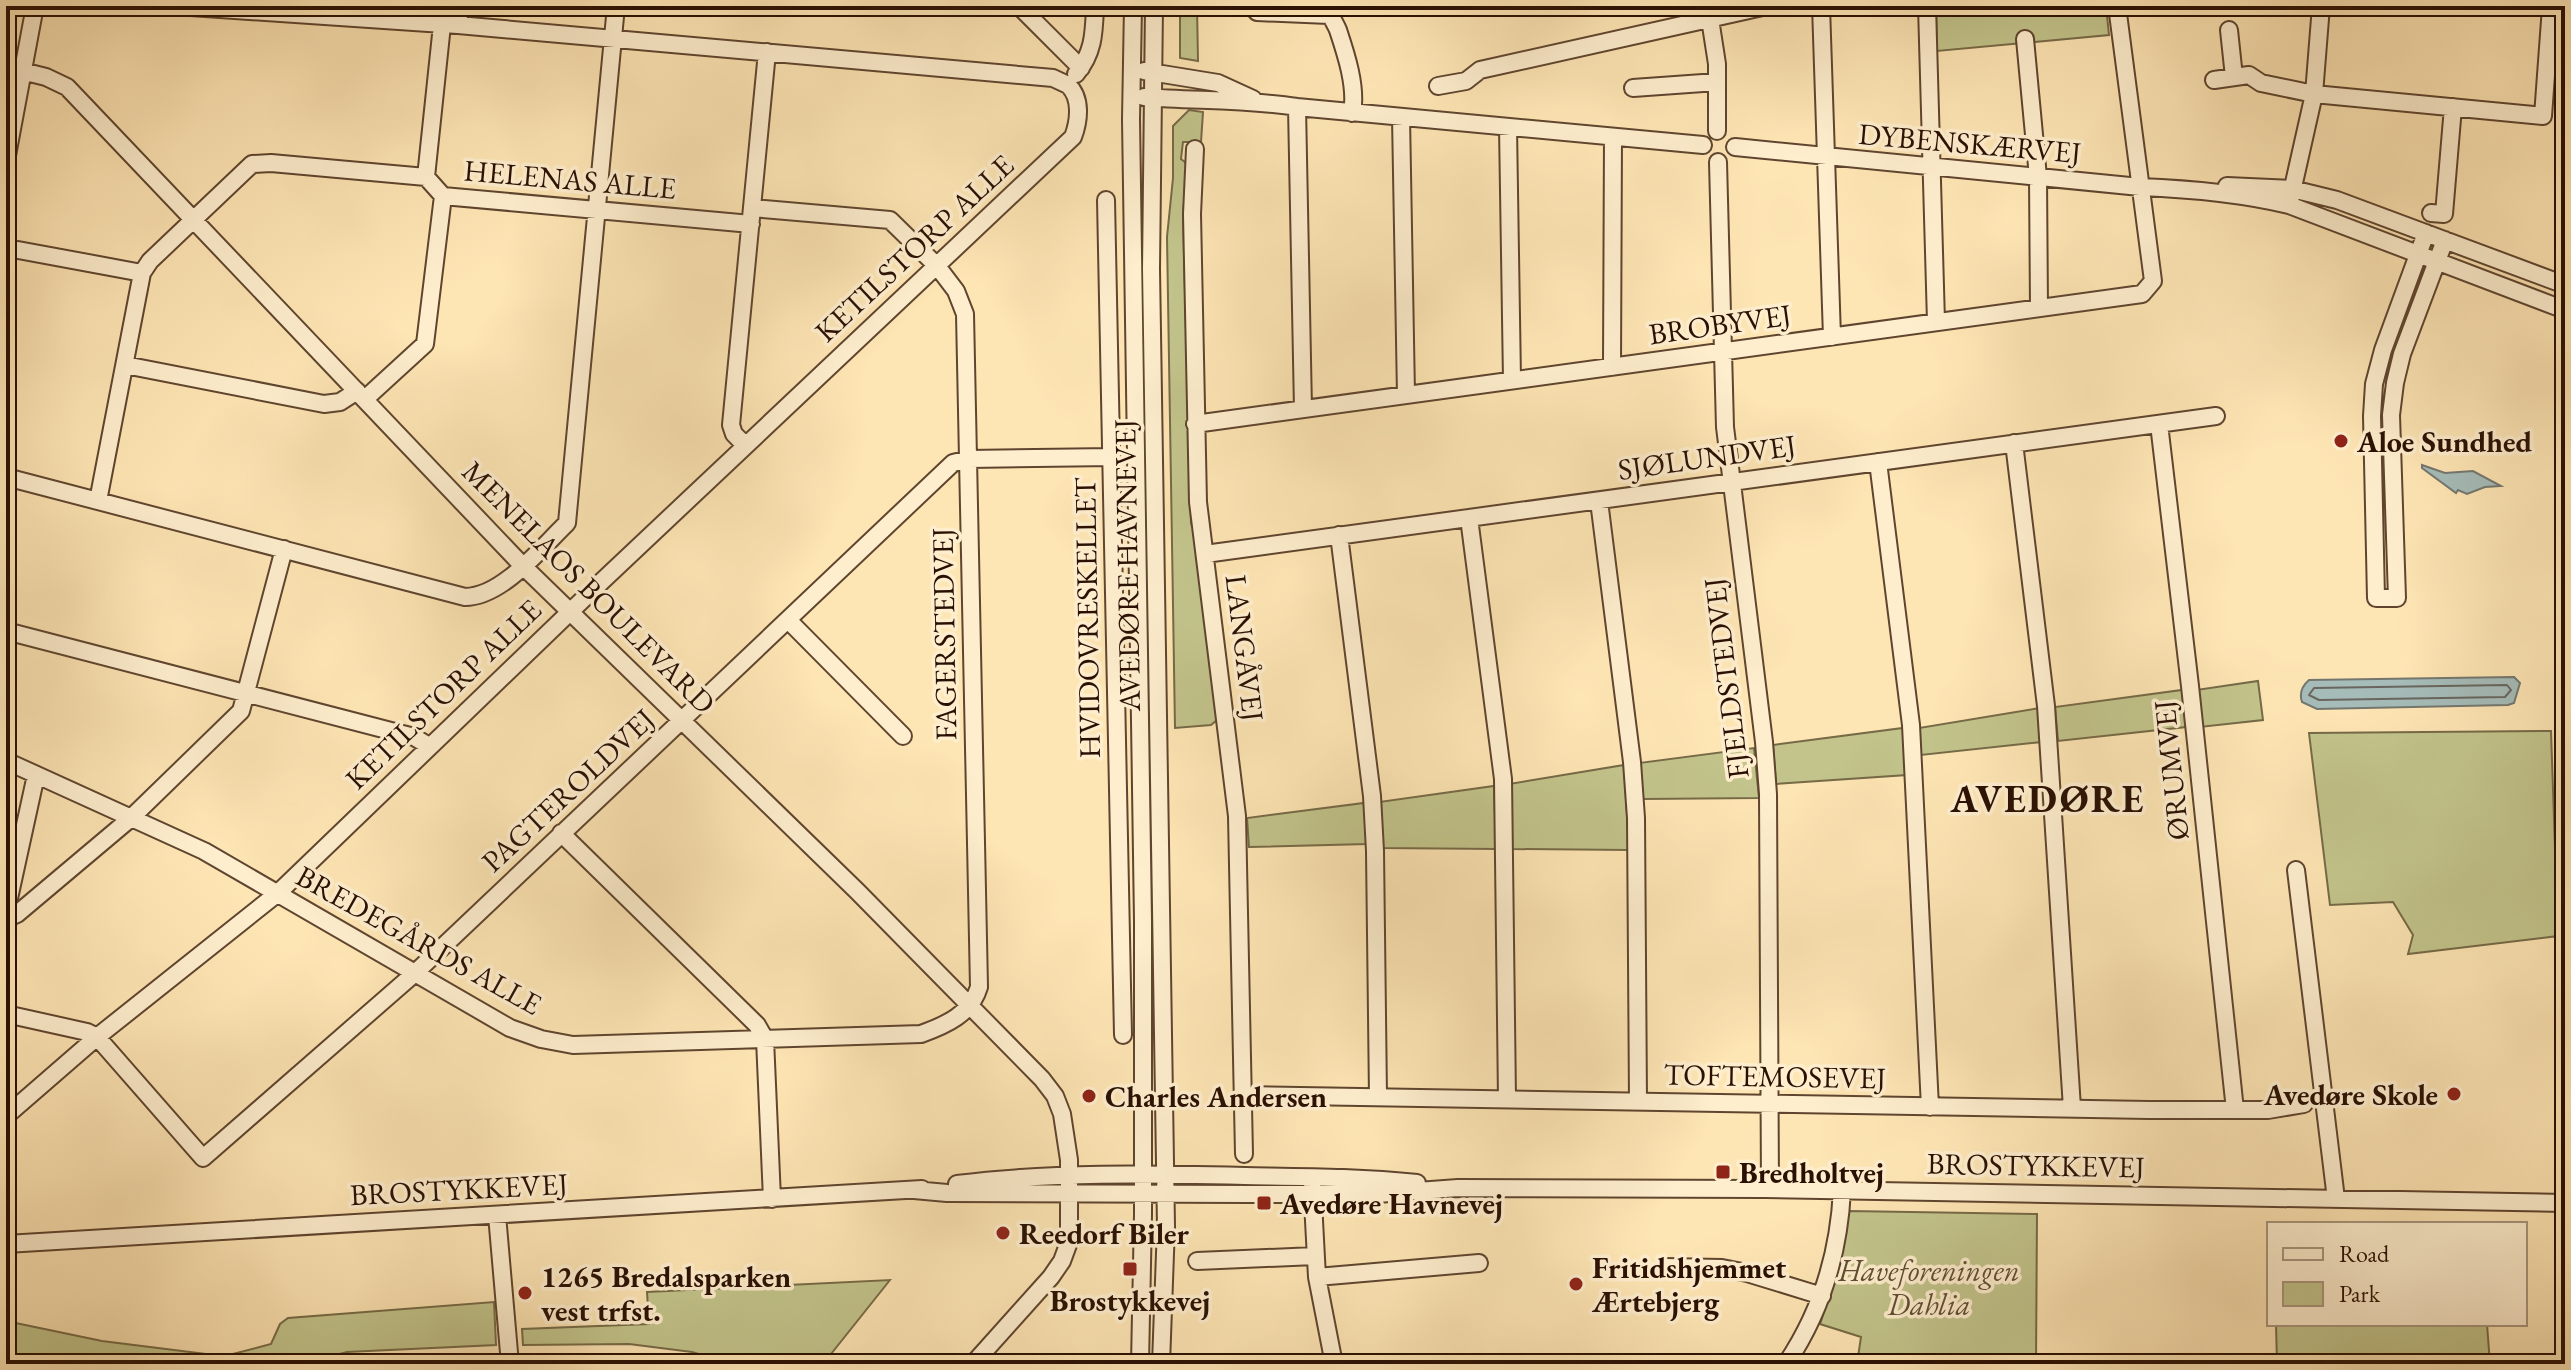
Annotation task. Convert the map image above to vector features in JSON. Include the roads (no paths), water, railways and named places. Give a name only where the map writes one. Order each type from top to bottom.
[{"type":"street","points":[[6,161],[35,6]]},
{"type":"street","points":[[176,6],[767,52],[1053,78],[1068,85],[1081,68],[1093,43],[1095,6]]},
{"type":"street","points":[[426,177],[450,25],[460,6]]},
{"type":"street","points":[[6,477],[465,597],[494,591],[567,523],[616,6]]},
{"type":"street","points":[[1019,6],[1081,68]]},
{"type":"street","name":"AVEDØRE HAVNEVEJ","points":[[1133,6],[1131,96],[1143,921],[1140,1364]]},
{"type":"street","name":"AVEDØRE HAVNEVEJ","points":[[1154,6],[1151,269],[1166,1194],[1161,1364]]},
{"type":"street","points":[[1252,6],[1257,12],[1329,11],[1337,26],[1355,98],[1352,113]]},
{"type":"street","points":[[1438,86],[1466,81],[1480,70],[1709,12],[1767,6]]},
{"type":"street","points":[[1821,6],[1832,337]]},
{"type":"street","points":[[1927,6],[1936,322]]},
{"type":"street","points":[[2117,6],[2140,187]]},
{"type":"street","points":[[2290,197],[2314,94],[2321,6]]},
{"type":"street","points":[[2214,80],[2249,75],[2261,83],[2314,94],[2543,116],[2551,7],[2543,6]]},
{"type":"street","points":[[1709,12],[1717,82],[1717,131]]},
{"type":"street","points":[[2229,30],[2234,77]]},
{"type":"street","points":[[2025,39],[2038,177],[2039,308]]},
{"type":"street","points":[[745,445],[734,434],[731,425],[767,52]]},
{"type":"street","points":[[1132,70],[1218,83],[1258,101]]},
{"type":"street","name":"MENELAOS BOULEVARD","points":[[22,71],[67,87],[522,565],[857,891],[1055,1096],[1062,1114],[1069,1175],[1069,1242],[1062,1261],[1051,1277],[973,1364]]},
{"type":"street","points":[[1633,88],[1717,82]]},
{"type":"street","name":"KETILSTORP ALLE","points":[[6,1116],[97,1037],[278,893],[745,445],[1073,137],[1079,122],[1078,111],[1073,89],[1068,85]]},
{"type":"street","points":[[1131,96],[1218,102],[1258,101],[1352,113],[1703,145]]},
{"type":"street","points":[[1297,107],[1303,409]]},
{"type":"street","points":[[2431,213],[2444,214],[2453,107]]},
{"type":"street","points":[[1401,117],[1406,395]]},
{"type":"street","points":[[1508,127],[1512,380]]},
{"type":"street","points":[[1717,131],[1729,134],[1735,147],[1729,158],[1718,162],[1706,155],[1703,145],[1708,135],[1717,131]]},
{"type":"street","points":[[1612,367],[1613,137]]},
{"type":"street","name":"DYBENSKÆRVEJ","points":[[1735,147],[2140,187],[2337,200],[2565,285]]},
{"type":"street","name":"LANGÅVEJ","points":[[1195,149],[1192,214],[1198,502],[1237,816],[1244,1154]]},
{"type":"street","name":"FJELDSTEDVEJ","points":[[1718,162],[1725,427],[1768,794],[1770,1189]]},
{"type":"street","name":"HELENAS ALLE","points":[[142,273],[150,261],[252,164],[271,163],[426,177],[443,196],[597,210],[890,220],[937,266]]},
{"type":"street","name":"BROBYVEJ","points":[[1195,424],[2142,294],[2153,281],[2140,187]]},
{"type":"street","points":[[125,365],[324,404],[361,395],[425,344],[443,196]]},
{"type":"street","name":"DYBENSKÆRVEJ","points":[[2290,197],[2418,253],[2565,310]]},
{"type":"street","name":"HVIDOVRESKELLET","points":[[1106,200],[1123,1035]]},
{"type":"street","points":[[2426,233],[2383,350],[2374,384],[2376,598],[2397,598],[2391,415],[2402,354],[2445,240]]},
{"type":"street","points":[[18,250],[142,273],[98,501]]},
{"type":"street","name":"FAGERSTEDVEJ","points":[[937,266],[956,291],[965,314],[979,987],[970,1006]]},
{"type":"street","name":"SJØLUNDVEJ","points":[[1205,554],[2216,416]]},
{"type":"street","name":"ØRUMVEJ","points":[[2159,424],[2235,1110]]},
{"type":"street","points":[[2014,443],[2046,706],[2072,1108]]},
{"type":"street","points":[[969,459],[1112,457]]},
{"type":"street","name":"PAGTEROLDVEJ","points":[[97,1037],[203,1158],[415,973],[953,463],[969,459]]},
{"type":"street","points":[[1878,462],[1911,725],[1930,1107]]},
{"type":"street","points":[[1599,501],[1636,818],[1638,1101]]},
{"type":"street","points":[[1469,518],[1503,779],[1507,1099]]},
{"type":"street","points":[[1339,535],[1372,796],[1378,1097]]},
{"type":"street","points":[[6,919],[17,914],[131,818],[241,711],[284,549]]},
{"type":"street","points":[[788,620],[903,736]]},
{"type":"street","points":[[6,631],[414,737],[429,746]]},
{"type":"street","name":"BREDEGÅRDS ALLE","points":[[6,761],[204,851],[510,1028],[541,1039],[573,1045],[921,1034],[946,1025],[970,1006]]},
{"type":"street","points":[[6,912],[36,775]]},
{"type":"street","points":[[561,833],[757,1025],[765,1039],[772,1199]]},
{"type":"street","points":[[2296,870],[2336,1199]]},
{"type":"street","points":[[6,1014],[97,1037]]},
{"type":"street","name":"TOFTEMOSEVEJ","points":[[1244,1095],[2235,1110],[2268,1110],[2304,1104]]},
{"type":"street","name":"BROSTYKKEVEJ","points":[[6,1244],[914,1190],[1069,1175],[1165,1174],[1377,1194],[1458,1188],[1770,1189],[2565,1203]]},
{"type":"street","points":[[1312,1186],[1317,1277],[1334,1364]]},
{"type":"street","name":"BROSTYKKEVEJ","points":[[914,1190],[947,1193],[1166,1194],[1312,1186]]},
{"type":"street","points":[[1786,1364],[1822,1296],[1834,1256],[1842,1190]]},
{"type":"street","points":[[497,1215],[510,1364]]},
{"type":"street","points":[[1197,1261],[1315,1256]]},
{"type":"street","points":[[1317,1277],[1479,1263]]},
{"type":"street","points":[[1664,1267],[1722,1268],[1822,1296]]},
{"type":"water","points":[[2422,465],[2445,473],[2473,471],[2501,486],[2485,487],[2467,494],[2458,490],[2456,493]]},
{"type":"water","points":[[2514,677],[2520,683],[2514,703],[2508,705],[2317,709],[2302,702],[2301,696],[2309,680]]},
{"type":"place","name":"Aloe Sundhed","points":[[2341,441]]},
{"type":"place","name":"Avedøre Skole","points":[[2454,1094]]},
{"type":"place","name":"Charles Andersen","points":[[1089,1096]]},
{"type":"place","name":"Bredholtvej","points":[[1723,1172]]},
{"type":"place","name":"Avedøre Havnevej","points":[[1264,1203]]},
{"type":"place","name":"Reedorf Biler","points":[[1003,1233]]},
{"type":"place","name":"Brostykkevej","points":[[1130,1269]]},
{"type":"place","name":"Fritidshjemmet Ærtebjerg","points":[[1576,1284]]},
{"type":"place","name":"1265 Bredalsparken vest trfst.","points":[[525,1293]]},
{"type":"district","name":"AVEDØRE","points":[[2048,798]]},
{"type":"park label","name":"Haveforeningen Dahlia","points":[[1929,1287]]}]
